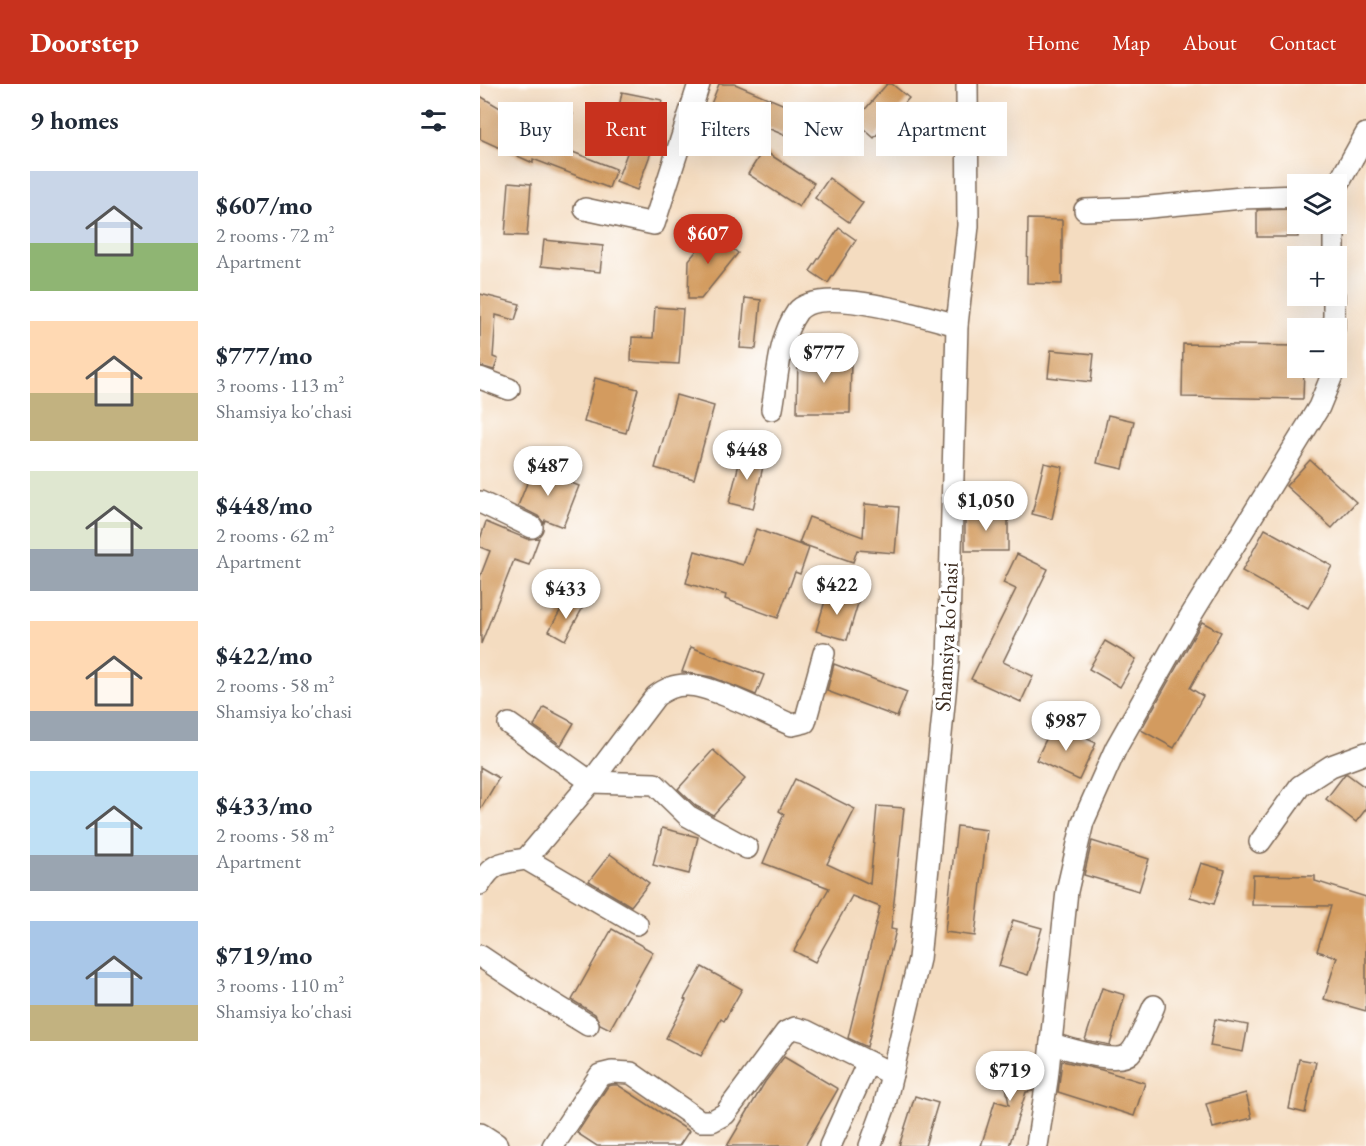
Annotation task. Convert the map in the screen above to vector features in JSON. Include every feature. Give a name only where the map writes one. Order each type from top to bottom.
[{"type":"main road","points":[[480,1137],[494,1146]]},
{"type":"street","points":[[585,209],[654,224],[699,84]]},
{"type":"street","name":"Shamsiya ko'chasi","points":[[870,1146],[884,1108],[919,959],[948,663],[957,325],[968,226],[967,84]]},
{"type":"street","points":[[1344,174],[1366,134]]},
{"type":"street","points":[[1085,210],[1287,196]]},
{"type":"street","points":[[772,410],[785,334],[798,310],[823,300],[874,305],[957,325]]},
{"type":"street","points":[[480,378],[509,389]]},
{"type":"street","points":[[1037,1146],[1051,1044],[1067,891],[1083,822],[1116,748],[1190,617],[1319,407],[1331,378]]},
{"type":"street","points":[[480,502],[532,527]]},
{"type":"street","points":[[526,859],[591,782],[656,696],[668,687],[687,684],[705,688],[792,725],[805,722],[824,653]]},
{"type":"street","points":[[509,724],[591,782],[655,784],[688,816],[747,848]]},
{"type":"street","points":[[1260,842],[1300,786],[1331,766],[1366,753]]},
{"type":"street","points":[[480,884],[488,870],[506,862],[526,859],[637,924]]},
{"type":"street","points":[[480,956],[588,1025]]},
{"type":"street","points":[[1051,1044],[1113,1059],[1123,1058],[1131,1053],[1154,1006]]},
{"type":"street","points":[[553,1146],[600,1075],[612,1072],[631,1073],[700,1121],[712,1121],[725,1114],[786,1032],[795,1028],[806,1031],[892,1074]]},
{"type":"street","points":[[830,1146],[868,1062]]},
{"type":"building","points":[[719,84],[735,84],[783,104],[783,135],[771,129],[771,102],[712,102]]},
{"type":"building","points":[[887,84],[892,84],[909,98],[906,102],[876,102],[876,136],[874,138],[864,129],[864,111]]},
{"type":"building","points":[[622,92],[662,100],[662,102],[620,102]]},
{"type":"building","points":[[480,96],[498,107],[498,147],[480,139]]},
{"type":"building","points":[[573,152],[616,169],[609,188],[533,159],[533,163],[518,156],[573,156]]},
{"type":"building","points":[[771,155],[814,183],[799,207],[748,174],[759,156]]},
{"type":"building","points":[[626,156],[650,156],[637,190],[616,182]]},
{"type":"building","points":[[829,178],[863,203],[849,222],[815,198]]},
{"type":"building","points":[[509,182],[531,184],[527,236],[505,235]]},
{"type":"building","points":[[1287,209],[1287,234],[1298,234],[1298,237],[1257,237],[1257,210]]},
{"type":"building","points":[[1028,219],[1062,220],[1062,284],[1027,283]]},
{"type":"building","points":[[839,228],[856,240],[828,283],[810,271]]},
{"type":"building","points":[[712,232],[738,253],[701,299],[688,299],[689,260]]},
{"type":"building","points":[[544,240],[603,246],[600,272],[541,266]]},
{"type":"building","points":[[480,294],[520,304],[515,320],[496,315],[493,357],[498,359],[494,370],[480,366]]},
{"type":"building","points":[[745,298],[761,300],[756,349],[740,348]]},
{"type":"building","points":[[655,307],[683,309],[679,364],[631,361],[632,337],[653,338]]},
{"type":"building","points":[[1183,344],[1287,346],[1287,378],[1304,378],[1303,399],[1182,397]]},
{"type":"building","points":[[1051,350],[1094,354],[1091,382],[1048,377]]},
{"type":"building","points":[[798,356],[851,356],[850,413],[797,413]]},
{"type":"building","points":[[595,378],[638,389],[626,433],[584,422]]},
{"type":"building","points":[[676,395],[714,406],[694,479],[655,468]]},
{"type":"building","points":[[1108,415],[1134,421],[1123,469],[1097,463]]},
{"type":"building","points":[[742,452],[765,458],[753,509],[729,503]]},
{"type":"building","points":[[1310,460],[1356,502],[1332,528],[1286,486]]},
{"type":"building","points":[[1044,463],[1063,467],[1052,519],[1032,514]]},
{"type":"building","points":[[533,468],[579,486],[563,527],[545,520],[544,523],[538,516],[518,506]]},
{"type":"building","points":[[865,504],[899,507],[895,553],[857,550],[853,562],[799,543],[809,517],[863,537]]},
{"type":"building","points":[[965,513],[1008,513],[1008,551],[965,551]]},
{"type":"building","points":[[486,522],[527,539],[539,538],[529,565],[514,560],[481,644],[480,577],[490,551],[480,547],[480,539]]},
{"type":"building","points":[[756,529],[809,548],[800,574],[795,572],[778,618],[725,599],[726,595],[686,583],[695,551],[743,565]]},
{"type":"building","points":[[1265,529],[1332,566],[1308,608],[1242,571]]},
{"type":"building","points":[[1017,554],[1048,569],[1003,662],[1033,676],[1021,702],[971,679],[1016,589],[1003,583]]},
{"type":"building","points":[[828,591],[859,600],[847,640],[816,631]]},
{"type":"building","points":[[566,600],[582,609],[565,640],[549,631]]},
{"type":"building","points":[[1202,622],[1221,632],[1190,688],[1203,696],[1174,748],[1141,730]]},
{"type":"building","points":[[1105,641],[1136,659],[1120,687],[1089,669]]},
{"type":"building","points":[[691,647],[764,675],[756,695],[712,677],[682,672]]},
{"type":"building","points":[[834,664],[907,692],[897,717],[827,691]]},
{"type":"building","points":[[544,707],[574,723],[561,745],[534,726]]},
{"type":"building","points":[[1054,723],[1096,743],[1079,780],[1036,760]]},
{"type":"building","points":[[713,750],[745,779],[713,815],[696,806],[678,789]]},
{"type":"building","points":[[480,767],[499,778],[480,810]]},
{"type":"building","points":[[1345,774],[1366,788],[1366,809],[1356,822],[1326,799]]},
{"type":"building","points":[[795,779],[855,809],[827,864],[870,884],[877,806],[904,808],[891,929],[896,930],[867,1047],[848,1038],[880,907],[852,896],[815,962],[794,951],[829,888],[763,863],[784,814],[779,811]]},
{"type":"building","points":[[957,826],[987,830],[975,936],[945,932]]},
{"type":"building","points":[[662,828],[698,837],[689,874],[653,865]]},
{"type":"building","points":[[1092,841],[1149,859],[1139,891],[1084,875]]},
{"type":"building","points":[[610,854],[649,883],[631,906],[589,881]]},
{"type":"building","points":[[1201,863],[1225,870],[1214,904],[1190,897]]},
{"type":"building","points":[[1253,875],[1315,876],[1315,881],[1366,897],[1366,1011],[1324,999],[1337,957],[1317,951],[1331,906],[1252,905]]},
{"type":"building","points":[[1013,920],[1042,928],[1028,975],[999,966]]},
{"type":"building","points":[[612,929],[653,952],[610,1029],[600,1024],[595,1014],[572,1000]]},
{"type":"building","points":[[702,967],[742,989],[724,1021],[721,1019],[701,1056],[666,1038]]},
{"type":"building","points":[[1102,988],[1125,995],[1110,1045],[1085,1040]]},
{"type":"building","points":[[1215,1019],[1248,1025],[1243,1052],[1210,1046]]},
{"type":"building","points":[[784,1057],[838,1089],[805,1146],[727,1146],[765,1082]]},
{"type":"building","points":[[1031,1057],[1033,1091],[1026,1092],[1009,1146],[981,1146],[995,1101],[1009,1105],[1002,1061]]},
{"type":"building","points":[[1299,1059],[1316,1062],[1305,1113],[1289,1109]]},
{"type":"building","points":[[1062,1061],[1145,1083],[1134,1116],[1058,1092]]},
{"type":"building","points":[[618,1085],[689,1131],[679,1146],[597,1146],[577,1133],[608,1086]]},
{"type":"building","points":[[1246,1093],[1252,1118],[1213,1128],[1206,1104]]},
{"type":"building","points":[[915,1096],[938,1103],[925,1146],[899,1146]]}]
